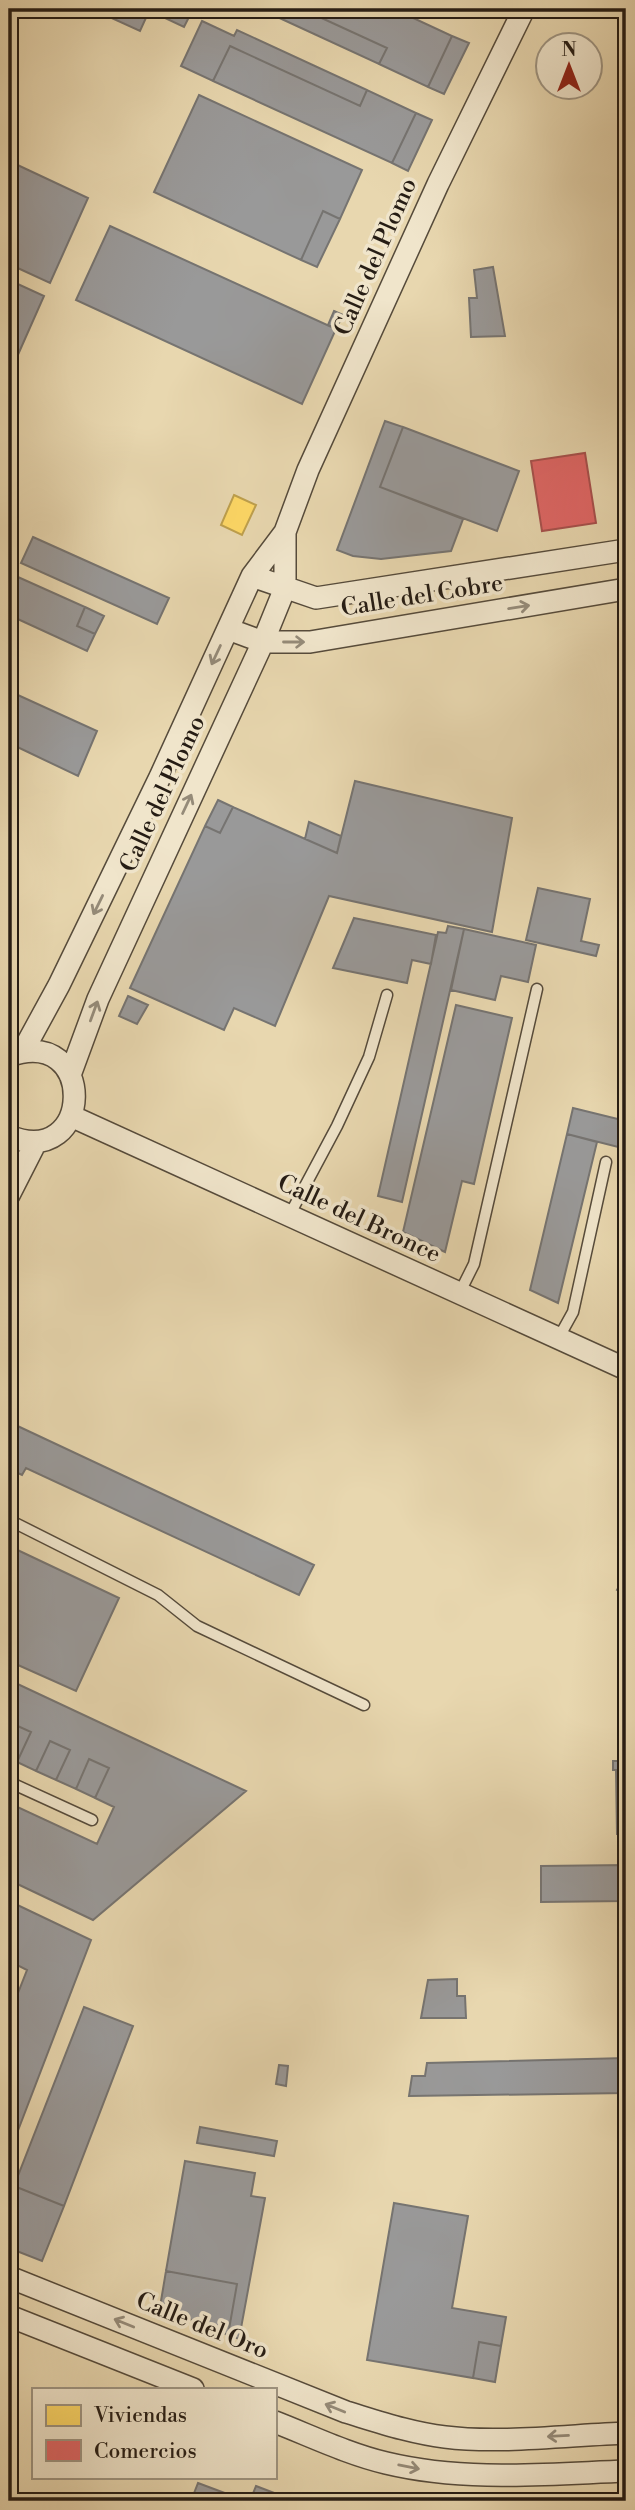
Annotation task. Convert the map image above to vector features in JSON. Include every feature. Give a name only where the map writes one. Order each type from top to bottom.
[{"type":"street","name":"Calle del Plomo","points":[[16,1054],[59,985],[252,576],[285,532],[308,470],[438,184],[524,9]]},
{"type":"street","name":"Calle del Plomo","points":[[71,1075],[98,999],[263,642],[285,588],[285,532]]},
{"type":"street","name":"Calle del Cobre","points":[[252,576],[316,598],[626,550]]},
{"type":"street","name":"Calle del Cobre","points":[[228,629],[263,642],[310,642],[626,589]]},
{"type":"street","points":[[9,1136],[20,1141],[36,1142],[50,1137],[63,1128],[71,1116],[75,1102],[71,1075],[59,1061],[42,1052],[16,1054]]},
{"type":"street","name":"Calle del Bronce","points":[[71,1116],[626,1369]]},
{"type":"street","points":[[9,1195],[36,1142]]},
{"type":"street","name":"Calle del Oro","points":[[9,2277],[333,2407],[394,2428],[446,2438],[500,2439],[626,2433]]},
{"type":"street","points":[[9,2316],[190,2388]]},
{"type":"street","points":[[276,2422],[384,2462],[442,2473],[499,2476],[626,2471]]},
{"type":"lane","points":[[459,1294],[474,1264],[537,989]]},
{"type":"lane","points":[[289,1216],[337,1126],[369,1057],[387,995]]},
{"type":"lane","points":[[558,1339],[573,1312],[606,1162]]},
{"type":"lane","points":[[9,1520],[158,1595],[197,1626],[364,1705]]},
{"type":"lane","points":[[9,1782],[92,1819]]},
{"type":"building: Viviendas","points":[[234,495],[256,505],[242,535],[221,525]]},
{"type":"building: Comercios","points":[[585,453],[596,523],[542,531],[531,461]]},
{"type":"building: Industria","points":[[92,9],[150,9],[140,31]]},
{"type":"building: Industria","points":[[169,9],[192,11],[184,27],[165,18]]},
{"type":"building: Industria","points":[[260,9],[302,9],[387,48],[379,64]]},
{"type":"building: Industria","points":[[302,9],[394,9],[452,36],[428,87],[379,64],[387,48]]},
{"type":"building: Industria","points":[[202,21],[234,36],[237,30],[367,90],[360,106],[230,46],[213,81],[181,66]]},
{"type":"building: Industria","points":[[452,36],[469,43],[444,94],[428,87]]},
{"type":"building: Industria","points":[[230,46],[360,106],[367,90],[416,113],[392,163],[213,81]]},
{"type":"building: Industria","points":[[199,95],[362,170],[340,219],[323,211],[301,260],[154,192]]},
{"type":"building: Industria","points":[[416,113],[432,120],[408,171],[392,163]]},
{"type":"building: Industria","points":[[9,161],[88,198],[50,283],[9,264]]},
{"type":"building: Industria","points":[[323,211],[340,219],[317,267],[301,260]]},
{"type":"building: Industria","points":[[110,226],[336,329],[302,404],[76,300]]},
{"type":"building: Industria","points":[[493,267],[505,336],[471,337],[469,298],[477,298],[474,270]]},
{"type":"building: Industria","points":[[9,280],[44,296],[9,375]]},
{"type":"building: Industria","points":[[334,311],[343,315],[336,329],[328,325]]},
{"type":"building: Industria","points":[[385,421],[403,427],[380,487],[463,519],[451,551],[381,559],[353,556],[337,550]]},
{"type":"building: Industria","points":[[403,427],[519,471],[497,531],[380,487]]},
{"type":"building: Industria","points":[[33,537],[169,598],[157,624],[21,563]]},
{"type":"building: Industria","points":[[9,573],[85,607],[77,626],[95,634],[87,651],[9,615]]},
{"type":"building: Industria","points":[[85,607],[104,616],[95,634],[77,626]]},
{"type":"building: Industria","points":[[9,691],[97,731],[78,776],[9,743]]},
{"type":"building: Industria","points":[[355,781],[512,818],[492,932],[329,896],[275,1026],[234,1008],[224,1030],[130,988],[205,826],[220,833],[233,807],[337,853]]},
{"type":"building: Industria","points":[[218,800],[233,807],[220,833],[205,826]]},
{"type":"building: Industria","points":[[309,822],[341,836],[337,853],[305,839]]},
{"type":"building: Industria","points":[[538,888],[590,899],[581,941],[599,945],[596,956],[526,940]]},
{"type":"building: Industria","points":[[354,918],[436,935],[431,964],[412,960],[407,983],[333,968]]},
{"type":"building: Industria","points":[[448,926],[464,929],[402,1202],[378,1196],[438,932],[446,933]]},
{"type":"building: Industria","points":[[464,929],[536,945],[528,982],[501,976],[495,1000],[451,990]]},
{"type":"building: Industria","points":[[128,996],[148,1005],[137,1024],[119,1016]]},
{"type":"building: Industria","points":[[456,1005],[512,1018],[474,1184],[462,1181],[445,1252],[403,1232]]},
{"type":"building: Industria","points":[[573,1108],[626,1121],[626,1149],[567,1134]]},
{"type":"building: Industria","points":[[567,1134],[597,1142],[558,1303],[530,1290]]},
{"type":"building: Industria","points":[[9,1422],[314,1565],[299,1595],[26,1468],[22,1475],[9,1469]]},
{"type":"building: Industria","points":[[9,1546],[119,1598],[76,1691],[9,1661]]},
{"type":"building: Industria","points":[[626,1575],[626,1595],[617,1590]]},
{"type":"building: Industria","points":[[9,1680],[246,1791],[93,1920],[9,1880],[9,1803],[97,1844],[114,1807],[95,1798],[109,1768],[89,1759],[76,1789],[56,1780],[70,1750],[50,1741],[36,1771],[17,1762],[31,1732],[11,1723],[9,1727]]},
{"type":"building: Industria","points":[[11,1723],[31,1732],[17,1762],[9,1758]]},
{"type":"building: Industria","points":[[50,1741],[70,1750],[56,1780],[36,1771]]},
{"type":"building: Industria","points":[[89,1759],[109,1768],[95,1798],[76,1789]]},
{"type":"building: Industria","points":[[613,1761],[626,1761],[626,1834],[617,1834],[616,1770],[613,1770]]},
{"type":"building: Industria","points":[[626,1865],[626,1901],[541,1902],[541,1866]]},
{"type":"building: Industria","points":[[9,1901],[91,1940],[9,2154],[9,2016],[27,1970],[9,1961]]},
{"type":"building: Industria","points":[[457,1979],[457,1996],[465,1996],[466,2018],[421,2018],[428,1980]]},
{"type":"building: Industria","points":[[84,2007],[133,2026],[64,2206],[14,2186]]},
{"type":"building: Industria","points":[[626,2058],[626,2093],[409,2096],[412,2076],[425,2076],[427,2063]]},
{"type":"building: Industria","points":[[279,2065],[288,2066],[286,2086],[276,2084]]},
{"type":"building: Industria","points":[[200,2127],[277,2141],[274,2156],[197,2143]]},
{"type":"building: Industria","points":[[185,2161],[255,2173],[251,2196],[265,2198],[239,2339],[228,2335],[237,2284],[166,2271]]},
{"type":"building: Industria","points":[[14,2186],[64,2206],[42,2261],[9,2248],[9,2201]]},
{"type":"building: Industria","points":[[394,2203],[468,2216],[452,2308],[506,2317],[501,2346],[479,2342],[473,2378],[367,2360]]},
{"type":"building: Industria","points":[[166,2271],[237,2284],[228,2335],[160,2307]]},
{"type":"building: Industria","points":[[479,2342],[501,2346],[495,2382],[473,2378]]},
{"type":"building: Industria","points":[[198,2483],[246,2501],[191,2501]]},
{"type":"building: Industria","points":[[256,2486],[295,2501],[250,2501]]}]
